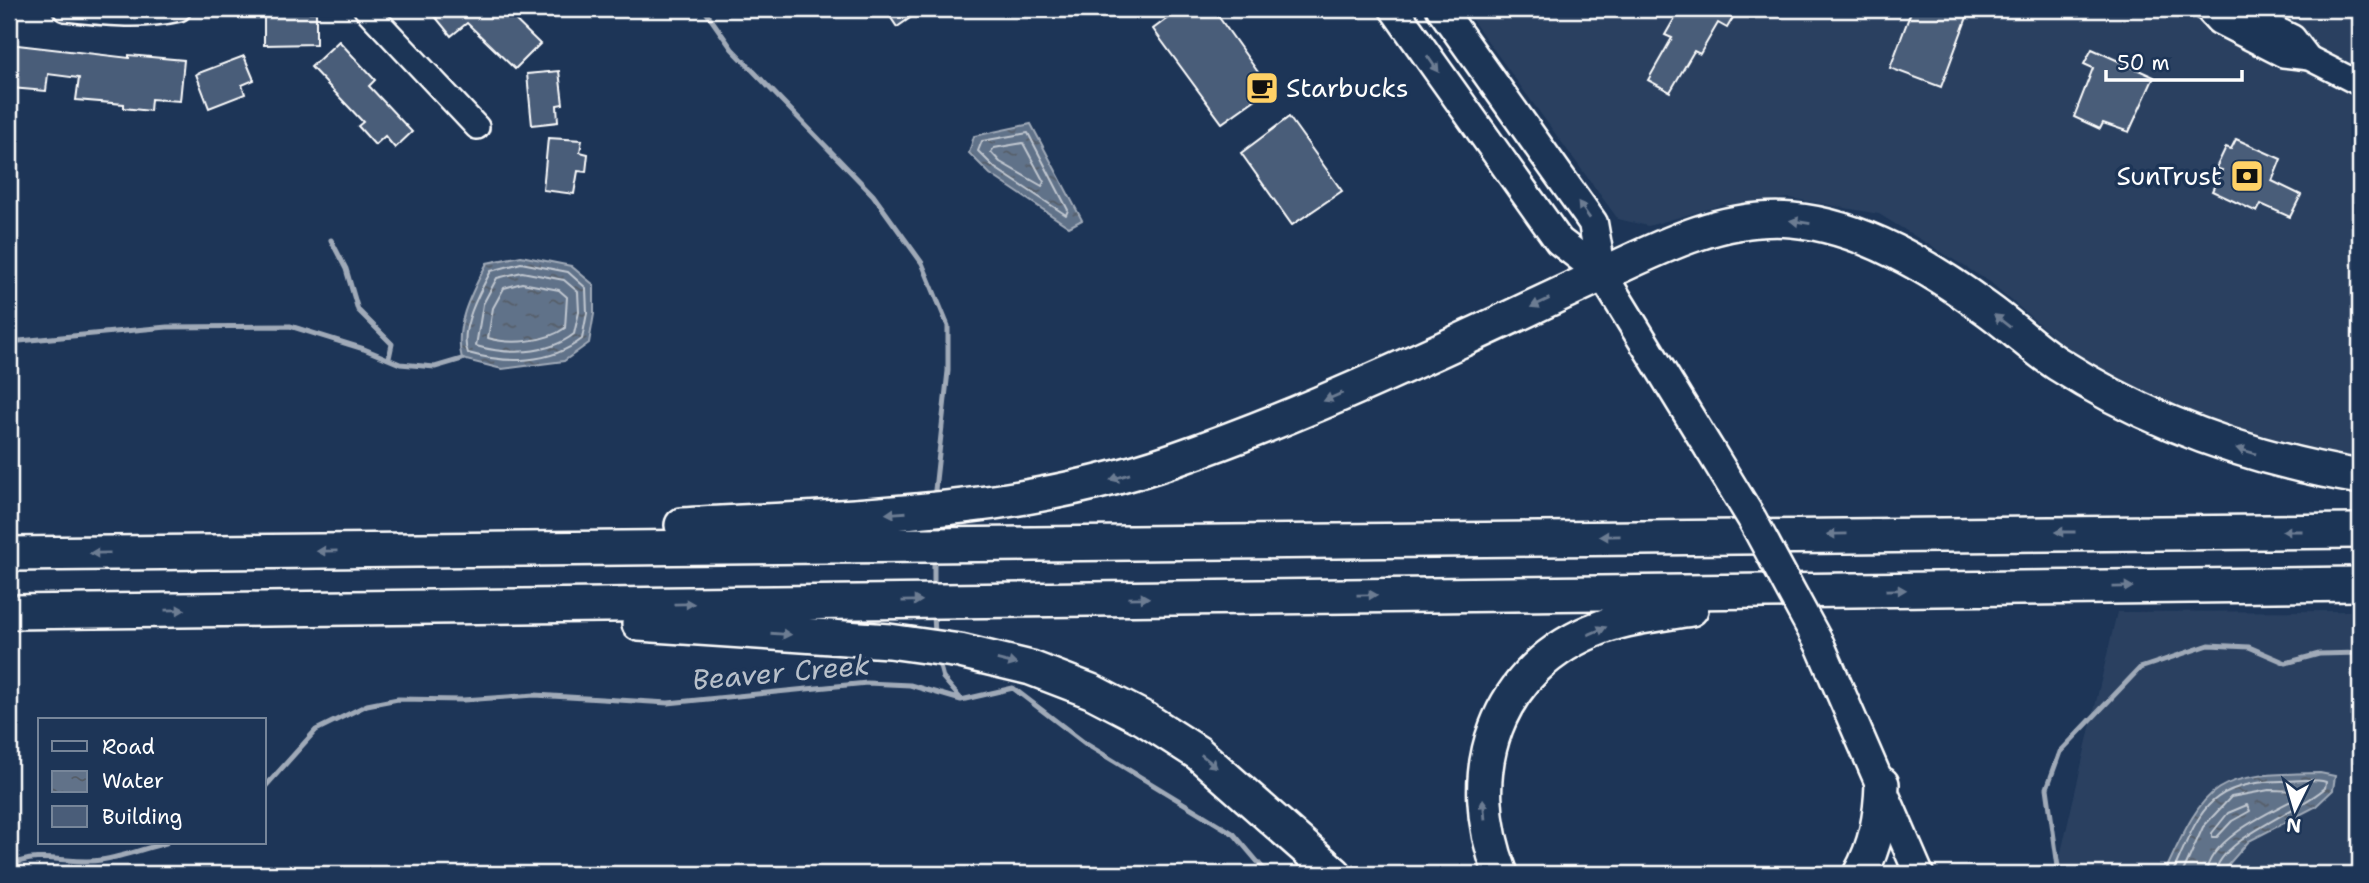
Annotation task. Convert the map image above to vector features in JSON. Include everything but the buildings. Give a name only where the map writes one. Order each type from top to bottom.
[{"type":"highway","points":[[396,550],[681,525],[902,513],[1002,503],[1091,486],[1172,461],[1298,412],[1656,247],[1707,231],[1749,222],[1790,220],[1835,228],[1875,242],[1986,307],[2056,363],[2128,403],[2207,439],[2320,471],[2360,477]]},
{"type":"highway","points":[[9,554],[2360,531]]},
{"type":"highway","points":[[9,612],[2360,584]]},
{"type":"highway","points":[[1501,874],[1485,821],[1482,793],[1486,755],[1500,716],[1533,670],[1572,642],[1601,628],[1641,616],[1828,590]]},
{"type":"highway","points":[[396,608],[889,641],[960,651],[1031,668],[1091,691],[1146,719],[1198,752],[1335,874]]},
{"type":"highway","points":[[1860,874],[1874,843],[1881,812],[1882,784]]},
{"type":"main road","points":[[1394,9],[1559,241],[1602,274],[1752,519],[1836,677],[1919,874]]},
{"type":"main road","points":[[1441,9],[1593,223],[1602,274]]},
{"type":"street","points":[[65,9],[116,15],[145,15],[179,9]]},
{"type":"street","points":[[366,9],[477,127]]},
{"type":"street","points":[[2206,9],[2218,22],[2283,55],[2309,58],[2360,83]]},
{"type":"street","points":[[2236,9],[2293,37],[2309,58]]},
{"type":"shaded area","points":[[1464,9],[2360,9],[2360,459],[2226,432],[2147,395],[2075,355],[1990,282],[1879,214],[1790,198],[1722,205],[1648,226],[1618,219]]},
{"type":"shaded area","points":[[2360,611],[2360,874],[2056,874],[2117,612]]},
{"type":"water","points":[[1031,124],[1082,220],[1069,227],[990,174],[969,153],[974,136]]},
{"type":"water","points":[[521,256],[571,266],[594,285],[594,314],[589,343],[564,361],[502,369],[462,359],[462,322],[470,297],[487,263]]},
{"type":"water","points":[[2320,773],[2335,776],[2333,790],[2315,807],[2249,841],[2220,874],[2164,874],[2192,818],[2205,800],[2219,788],[2257,776]]},
{"type":"waterway","points":[[704,9],[732,49],[873,195],[922,263],[948,326],[948,371],[934,499]]},
{"type":"waterway","points":[[331,240],[346,269],[358,310],[392,344],[389,358]]},
{"type":"waterway","points":[[9,342],[167,327],[290,326],[364,349],[400,364],[435,367],[462,359]]},
{"type":"waterway","points":[[934,558],[934,590]]},
{"type":"waterway","points":[[934,614],[935,635]]},
{"type":"waterway","name":"Beaver Creek","points":[[2059,874],[2047,788],[2060,752],[2140,668],[2209,645],[2249,647],[2286,663],[2319,654],[2360,653]]},
{"type":"waterway","points":[[938,659],[943,678],[960,698]]},
{"type":"waterway","name":"Beaver Creek","points":[[266,786],[316,730],[367,705],[398,699],[463,700],[535,695],[668,703],[867,683],[910,685],[961,700],[1013,688],[1086,744],[1234,834],[1268,874]]},
{"type":"waterway","name":"Beaver Creek","points":[[9,866],[21,861],[43,858],[101,860],[162,844]]},
{"type":"place","name":"Starbucks","points":[[1262,88]]},
{"type":"place","name":"SunTrust","points":[[2247,176]]}]
